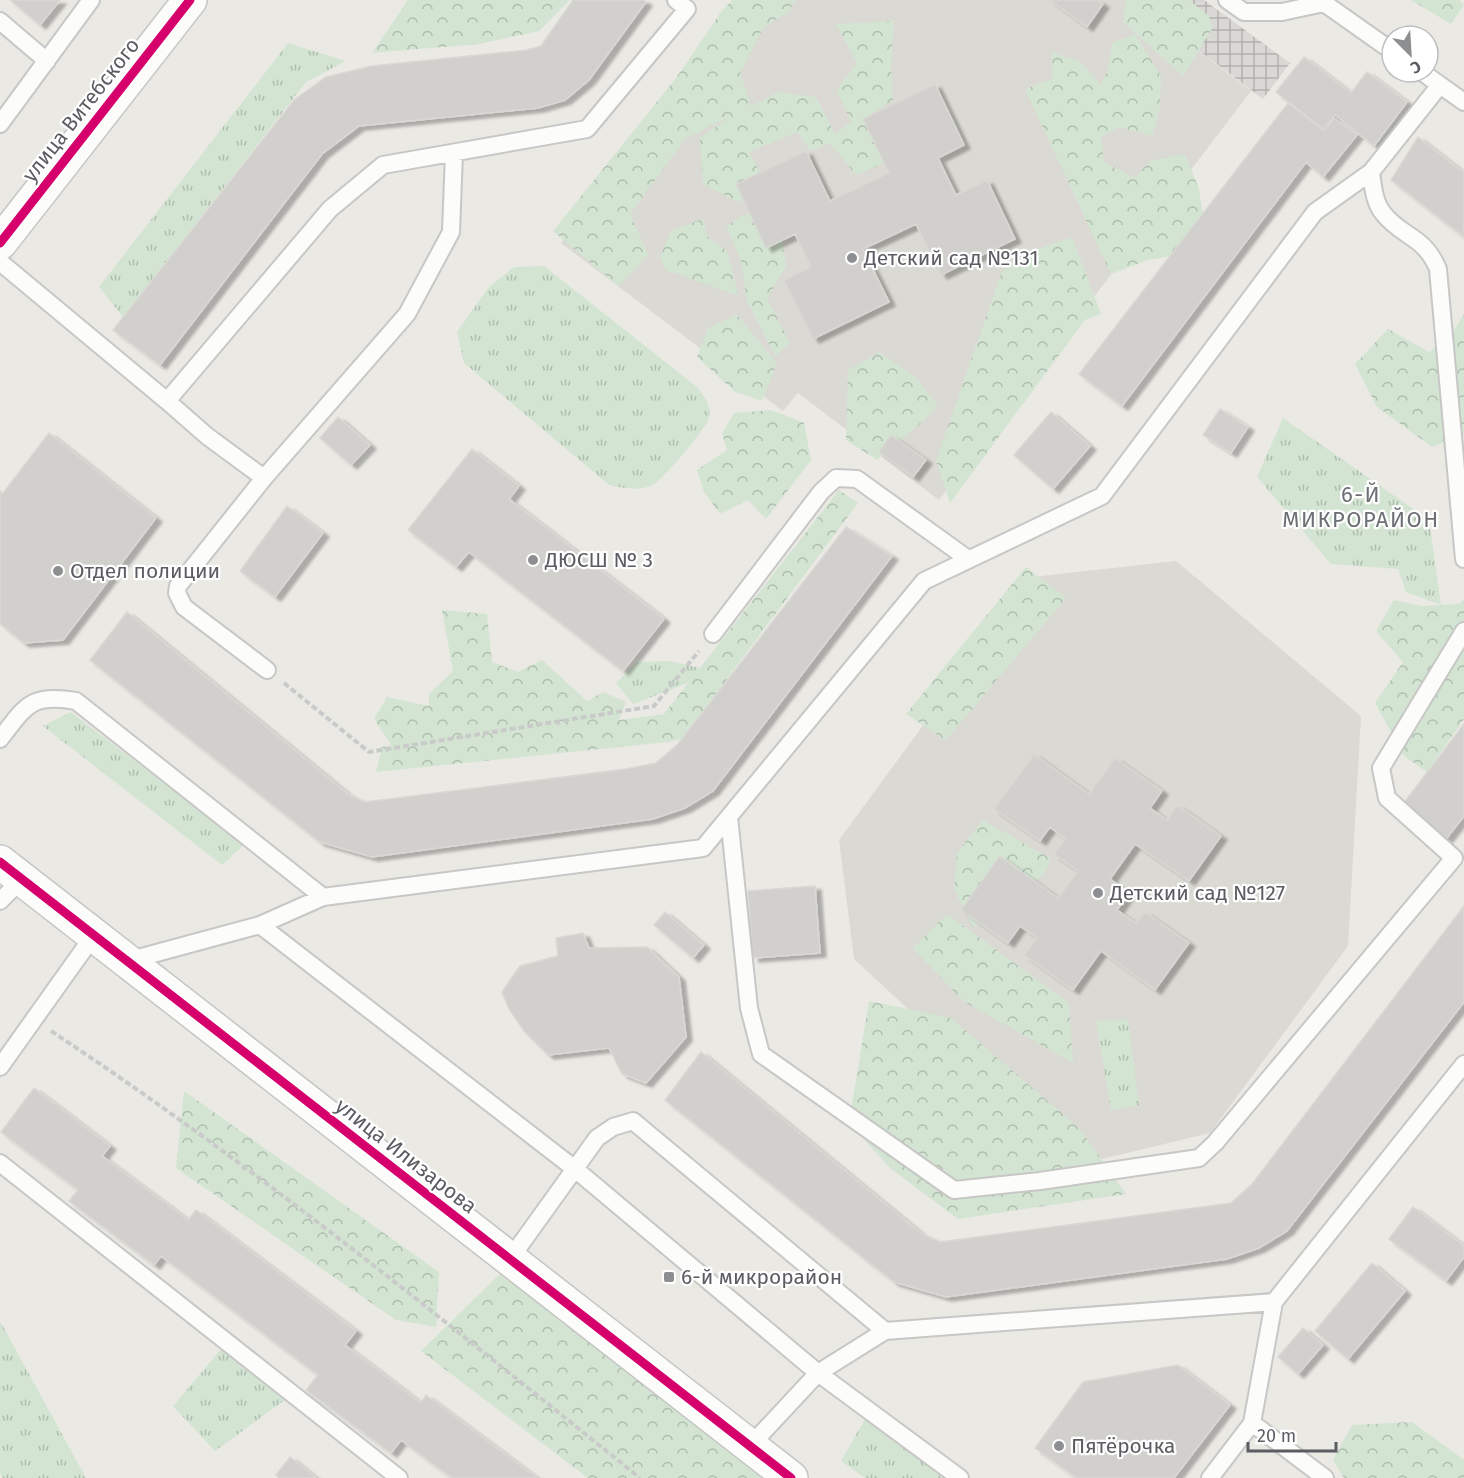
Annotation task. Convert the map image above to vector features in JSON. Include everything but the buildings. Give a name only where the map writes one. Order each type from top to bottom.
[{"type":"street","name":"улица Витебского","points":[[0,243],[190,0]]},
{"type":"street","name":"улица Илизарова","points":[[7,881],[94,935],[791,1478]]},
{"type":"lane","points":[[0,124],[92,0]]},
{"type":"lane","points":[[1227,0],[1244,12],[1282,12],[1324,3],[1380,43]]},
{"type":"lane","points":[[167,401],[330,209],[383,165],[587,129],[686,3]]},
{"type":"lane","points":[[0,21],[47,61]]},
{"type":"lane","points":[[126,961],[260,925],[323,897],[703,848],[924,581],[1102,496],[1315,212],[1371,172],[1440,85],[1464,102]]},
{"type":"lane","points":[[267,669],[184,607],[177,593],[178,586],[264,478],[407,314],[451,231],[454,153]]},
{"type":"lane","points":[[1371,172],[1375,195],[1384,214],[1419,240],[1432,254],[1438,269],[1464,559]]},
{"type":"lane","points":[[0,262],[207,436],[264,478]]},
{"type":"lane","points":[[713,634],[821,492],[836,478],[857,479],[968,558]]},
{"type":"lane","points":[[729,817],[749,1008],[761,1054],[954,1190],[1040,1181],[1198,1158],[1215,1143],[1459,861],[1387,798],[1381,768],[1464,631]]},
{"type":"lane","points":[[0,740],[27,705],[53,697],[76,701],[323,897]]},
{"type":"lane","points":[[260,925],[575,1169],[818,1373],[960,1478]]},
{"type":"lane","points":[[0,1067],[36,1020],[94,935]]},
{"type":"lane","points":[[1210,1478],[1252,1423],[1274,1302],[1464,1064]]},
{"type":"lane","points":[[510,1259],[597,1138],[614,1127],[633,1121],[885,1331]]},
{"type":"lane","points":[[0,1162],[399,1478]]},
{"type":"lane","points":[[750,1446],[818,1373],[885,1331],[1274,1302]]},
{"type":"lane","points":[[1252,1423],[1325,1478]]},
{"type":"path","points":[[267,669],[369,752],[654,706],[713,634]]},
{"type":"path","points":[[36,1020],[159,1102],[438,1316],[640,1478]]},
{"type":"shaded area","name":"Детский сад №131","points":[[747,0],[1132,0],[1251,91],[939,500],[798,393],[783,411],[561,243]]},
{"type":"shaded area","points":[[1132,0],[1204,0],[1290,63],[1263,99]]},
{"type":"shaded area","name":"Детский сад №127","points":[[1176,561],[1361,716],[1348,946],[1210,1133],[1077,1165],[854,959],[839,840],[1032,577]]},
{"type":"green space","points":[[408,0],[570,0],[539,31],[479,44],[372,53]]},
{"type":"green space","points":[[732,0],[796,0],[788,12],[763,28],[740,73],[751,106],[779,92],[816,97],[835,134],[851,122],[837,90],[857,63],[836,24],[894,21],[891,65],[893,100],[863,119],[884,163],[856,175],[830,143],[811,151],[797,132],[749,152],[760,173],[736,184],[743,199],[739,202],[703,184],[700,138],[731,116],[685,139],[630,214],[648,255],[618,286],[553,231],[676,78],[721,12]]},
{"type":"green space","points":[[1126,0],[1189,0],[1209,16],[1212,29],[1183,76],[1123,22]]},
{"type":"green space","points":[[1411,0],[1459,0],[1464,5],[1451,24]]},
{"type":"green space","points":[[1135,34],[1161,76],[1160,108],[1152,136],[1119,127],[1101,137],[1104,162],[1135,178],[1150,161],[1185,154],[1199,189],[1204,221],[1186,254],[1148,260],[1111,274],[1025,89],[1052,79],[1051,52],[1080,62],[1101,85],[1108,70],[1112,43]]},
{"type":"green space","points":[[288,43],[346,61],[306,82],[123,317],[99,287]]},
{"type":"green space","points":[[749,212],[762,238],[782,240],[786,266],[767,298],[790,343],[775,356],[747,301],[741,260],[726,226]]},
{"type":"green space","points":[[702,219],[708,237],[727,251],[739,296],[666,270],[660,257],[671,231]]},
{"type":"green space","points":[[1072,237],[1101,314],[1085,320],[950,503],[936,461],[1002,271],[1041,248]]},
{"type":"green space","points":[[544,266],[697,387],[707,402],[709,416],[705,426],[675,464],[654,484],[638,489],[609,485],[464,363],[457,332],[489,287],[514,267]]},
{"type":"green space","points":[[1464,314],[1464,434],[1432,447],[1377,407],[1355,364],[1388,329],[1429,352],[1452,334]]},
{"type":"green space","points":[[737,315],[777,363],[762,401],[735,392],[697,357],[708,328]]},
{"type":"green space","points":[[879,352],[913,375],[938,405],[921,423],[877,460],[846,440],[848,370]]},
{"type":"green space","points":[[771,410],[804,423],[811,460],[766,519],[748,500],[720,514],[704,492],[697,470],[727,450],[722,434],[734,413]]},
{"type":"green space","points":[[1283,418],[1429,520],[1441,605],[1406,592],[1398,569],[1331,564],[1257,477]]},
{"type":"green space","points":[[839,490],[858,503],[683,738],[668,742],[376,772],[382,747],[391,745],[374,719],[387,697],[429,706],[429,694],[453,671],[442,610],[487,614],[492,662],[518,672],[542,660],[587,701],[603,692],[626,702],[619,720],[664,714]]},
{"type":"green space","points":[[1026,567],[1066,598],[946,740],[906,714]]},
{"type":"green space","points":[[1464,599],[1464,719],[1427,772],[1404,756],[1375,703],[1403,662],[1376,631],[1394,600],[1422,606],[1459,604]]},
{"type":"green space","points":[[670,661],[700,668],[688,683],[633,704],[616,683],[637,662]]},
{"type":"green space","points":[[71,712],[244,845],[222,865],[43,726]]},
{"type":"green space","points":[[983,820],[1051,859],[1045,873],[973,927],[954,889],[957,853]]},
{"type":"green space","points":[[947,914],[1069,1003],[1073,1063],[963,1001],[913,948]]},
{"type":"green space","points":[[869,1001],[951,1018],[1079,1128],[1126,1194],[958,1219],[890,1168],[849,1123]]},
{"type":"green space","points":[[1128,1019],[1139,1105],[1111,1110],[1096,1021]]},
{"type":"green space","points":[[184,1091],[439,1272],[436,1327],[396,1320],[176,1168]]},
{"type":"green space","points":[[509,1265],[770,1478],[588,1478],[421,1351]]},
{"type":"green space","points":[[0,1321],[86,1478],[3,1478],[0,1473]]},
{"type":"green space","points":[[227,1342],[286,1399],[215,1451],[173,1406]]},
{"type":"green space","points":[[869,1412],[954,1478],[865,1478],[841,1461]]},
{"type":"green space","points":[[1412,1422],[1464,1460],[1464,1478],[1344,1478],[1333,1460],[1352,1425]]},
{"type":"cycle path","points":[[0,243],[190,0]]},
{"type":"cycle path","points":[[0,862],[791,1478]]},
{"type":"place","name":"Детский сад №131","points":[[852,258]]},
{"type":"place","name":"ДЮСШ № 3","points":[[533,560]]},
{"type":"place","name":"Отдел полиции","points":[[58,571]]},
{"type":"place","name":"Детский сад №127","points":[[1098,893]]},
{"type":"place","name":"6-й микрорайон","points":[[669,1277]]},
{"type":"place","name":"Пятёрочка","points":[[1059,1446]]},
{"type":"district","name":"6-Й МИКРОРАЙОН","points":[[1361,506]]}]
